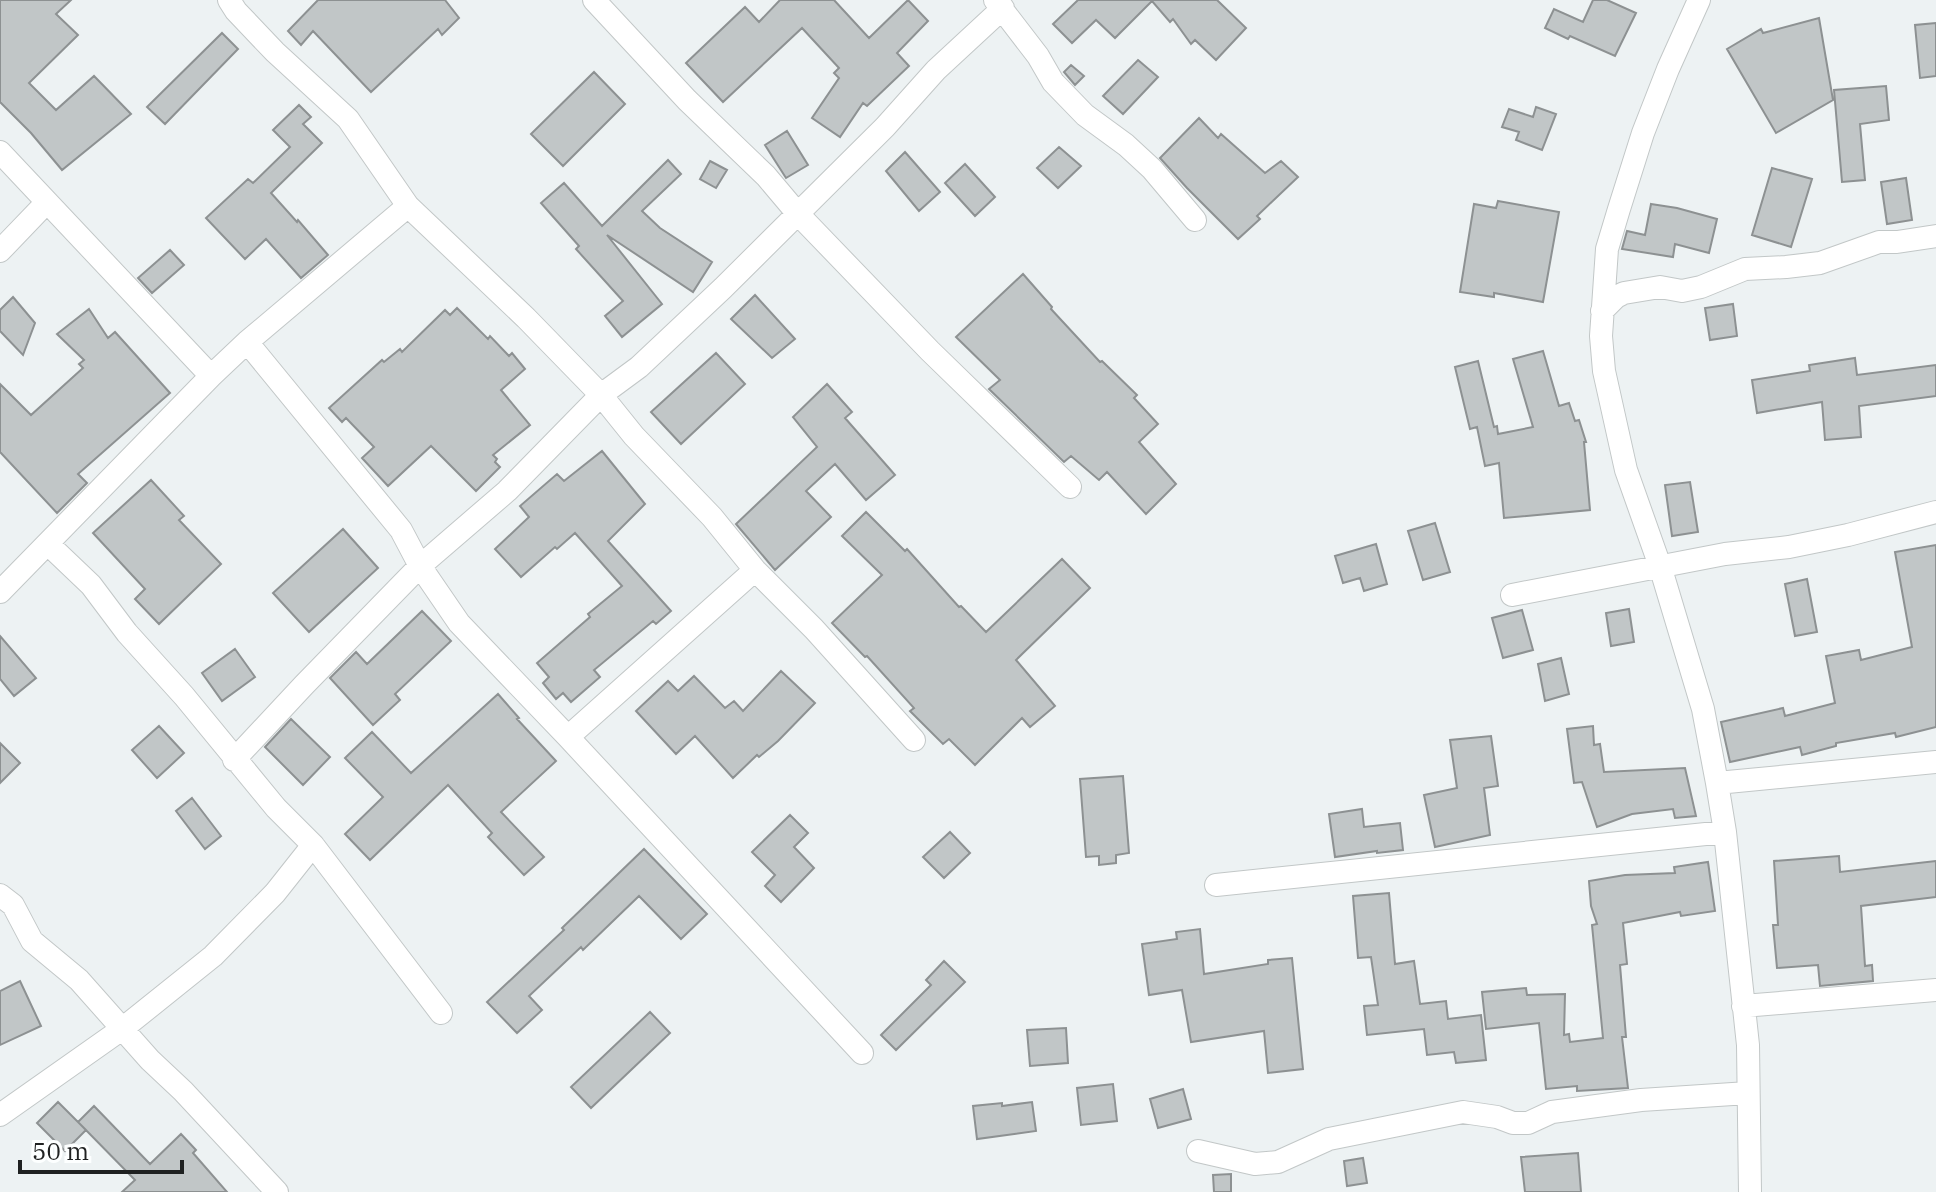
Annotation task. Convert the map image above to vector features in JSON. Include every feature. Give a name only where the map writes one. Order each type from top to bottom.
[{"type":"street","points":[[229,0],[275,52],[348,119],[408,206],[526,318],[601,395],[634,436],[712,517],[755,570],[814,629],[914,740]]},
{"type":"street","points":[[594,0],[687,100],[766,176],[798,214],[930,351],[1070,487]]},
{"type":"street","points":[[1704,1],[1668,69],[1643,133],[1619,209],[1607,249],[1601,336],[1604,371],[1626,470],[1660,566],[1703,709],[1717,783],[1748,1045],[1750,1192]]},
{"type":"street","points":[[234,760],[420,566],[507,491],[601,395],[639,367],[798,214],[885,127],[999,4],[1038,56],[1053,82],[1085,115],[1152,169],[1195,220]]},
{"type":"street","points":[[0,152],[211,376]]},
{"type":"street","points":[[0,251],[47,202]]},
{"type":"street","points":[[0,592],[211,376],[408,206]]},
{"type":"street","points":[[1602,311],[1624,293],[1660,287],[1682,291],[1701,287],[1745,269],[1820,263],[1879,242],[1936,236]]},
{"type":"street","points":[[247,342],[401,530],[420,566],[459,623],[862,1053]]},
{"type":"street","points":[[1512,595],[1725,554],[1789,547],[1936,512]]},
{"type":"street","points":[[48,544],[91,585],[127,633],[184,696],[234,760],[313,845],[441,1013]]},
{"type":"street","points":[[568,737],[755,570]]},
{"type":"street","points":[[1717,783],[1936,762]]},
{"type":"street","points":[[1216,885],[1725,832]]},
{"type":"street","points":[[0,1115],[122,1029],[213,956],[275,893],[313,845]]},
{"type":"street","points":[[0,895],[13,905],[32,941],[79,980],[277,1192]]},
{"type":"street","points":[[1743,1006],[1936,990]]},
{"type":"street","points":[[1198,1151],[1255,1164],[1278,1162],[1329,1139],[1463,1112],[1497,1117],[1513,1123],[1528,1123],[1552,1112],[1641,1100],[1748,1093]]},
{"type":"building","points":[[0,0],[71,0],[56,14],[78,35],[29,83],[56,110],[94,76],[131,114],[62,170],[0,102]]},
{"type":"building","points":[[318,0],[445,0],[459,18],[442,35],[438,29],[371,92],[313,31],[301,45],[288,31]]},
{"type":"building","points":[[780,0],[834,0],[869,38],[908,0],[928,21],[897,53],[909,66],[867,106],[863,103],[840,137],[812,118],[839,78],[834,73],[839,68],[802,28],[723,102],[686,63],[745,7],[759,22]]},
{"type":"building","points":[[1078,0],[1217,0],[1246,28],[1216,60],[1195,40],[1191,44],[1173,19],[1170,22],[1152,1],[1115,38],[1096,20],[1072,43],[1053,24]]},
{"type":"building","points":[[1593,0],[1607,0],[1636,13],[1615,56],[1545,28],[1554,9],[1583,22]]},
{"type":"building","points":[[1819,18],[1833,100],[1776,133],[1727,49],[1761,29],[1763,33]]},
{"type":"building","points":[[1936,23],[1936,76],[1920,78],[1915,25]]},
{"type":"building","points":[[222,33],[238,49],[165,124],[147,107]]},
{"type":"building","points":[[1138,60],[1158,77],[1123,114],[1103,96]]},
{"type":"building","points":[[1071,65],[1084,76],[1075,85],[1064,72]]},
{"type":"building","points":[[594,72],[625,104],[563,166],[531,134]]},
{"type":"building","points":[[1886,86],[1889,120],[1860,124],[1865,180],[1842,182],[1834,90]]},
{"type":"building","points":[[299,105],[311,117],[303,124],[322,143],[271,193],[328,255],[301,278],[266,239],[245,259],[206,218],[248,179],[253,183],[290,147],[273,130]]},
{"type":"building","points":[[1536,107],[1556,114],[1542,150],[1516,140],[1519,132],[1502,127],[1509,109],[1533,117]]},
{"type":"building","points":[[1199,118],[1218,138],[1221,134],[1265,173],[1281,161],[1298,177],[1238,239],[1160,158]]},
{"type":"building","points":[[787,131],[808,165],[786,178],[765,145]]},
{"type":"building","points":[[1059,147],[1081,166],[1058,188],[1037,168]]},
{"type":"building","points":[[905,152],[940,192],[919,211],[886,171]]},
{"type":"building","points":[[668,160],[681,174],[642,211],[660,228],[712,262],[693,292],[607,235],[662,304],[622,337],[605,316],[623,301],[576,249],[579,246],[541,203],[564,183],[602,226]]},
{"type":"building","points":[[710,161],[727,170],[716,188],[700,179]]},
{"type":"building","points":[[965,164],[995,197],[975,216],[945,183]]},
{"type":"building","points":[[1772,168],[1812,179],[1791,247],[1752,235]]},
{"type":"building","points":[[1906,178],[1912,220],[1887,224],[1881,182]]},
{"type":"building","points":[[1498,201],[1559,212],[1543,302],[1494,293],[1494,297],[1460,292],[1474,204],[1496,208]]},
{"type":"building","points":[[1651,204],[1717,219],[1709,253],[1675,244],[1673,257],[1622,249],[1627,231],[1645,235]]},
{"type":"building","points":[[170,250],[184,265],[152,293],[138,278]]},
{"type":"building","points":[[1023,274],[1100,362],[1137,395],[1134,398],[1158,424],[1139,442],[1176,484],[1146,514],[1107,472],[1099,480],[1071,456],[1064,462],[989,389],[1000,380],[956,337]]},
{"type":"building","points":[[755,295],[795,339],[772,358],[731,319]]},
{"type":"building","points":[[13,297],[35,323],[23,355],[0,331],[0,310]]},
{"type":"building","points":[[1733,304],[1737,336],[1710,340],[1705,308]]},
{"type":"building","points":[[457,308],[488,339],[490,336],[509,356],[512,353],[525,369],[501,390],[530,425],[493,455],[500,467],[476,491],[431,446],[388,486],[362,458],[374,447],[346,418],[342,422],[329,408],[382,360],[384,362],[400,349],[402,352],[445,310],[450,315]]},
{"type":"building","points":[[89,309],[108,338],[115,332],[170,393],[78,474],[87,483],[57,513],[0,452],[0,384],[31,415],[83,368],[79,364],[84,360],[57,334]]},
{"type":"building","points":[[1543,351],[1559,406],[1569,403],[1586,442],[1590,510],[1504,518],[1499,463],[1485,466],[1477,427],[1470,429],[1455,367],[1478,361],[1498,434],[1533,427],[1513,359]]},
{"type":"building","points":[[716,353],[745,384],[681,444],[651,412]]},
{"type":"building","points":[[1855,358],[1857,375],[1936,365],[1936,396],[1859,406],[1861,437],[1825,440],[1822,402],[1757,413],[1752,380],[1810,371],[1809,365]]},
{"type":"building","points":[[827,384],[852,412],[845,418],[895,475],[866,500],[835,464],[806,491],[831,517],[775,570],[736,524],[817,447],[793,417]]},
{"type":"building","points":[[602,451],[645,504],[608,541],[671,611],[656,624],[653,621],[594,670],[600,677],[571,702],[563,693],[556,699],[543,683],[549,677],[537,663],[622,586],[575,533],[521,577],[495,549],[529,517],[520,506],[557,474],[564,481]]},
{"type":"building","points":[[151,480],[184,516],[179,520],[221,564],[159,624],[135,599],[145,589],[93,533]]},
{"type":"building","points":[[1690,482],[1698,532],[1672,536],[1665,485]]},
{"type":"building","points":[[866,512],[905,551],[907,549],[986,632],[1062,559],[1090,588],[1016,660],[1055,706],[1030,727],[1022,718],[975,765],[949,739],[943,744],[910,711],[914,708],[867,656],[832,623],[882,575],[842,536]]},
{"type":"building","points":[[1435,523],[1450,572],[1423,580],[1408,531]]},
{"type":"building","points":[[343,529],[378,568],[309,632],[273,593]]},
{"type":"building","points":[[1376,544],[1387,584],[1364,591],[1360,578],[1343,583],[1335,556]]},
{"type":"building","points":[[1936,545],[1936,727],[1896,737],[1895,733],[1836,743],[1836,746],[1802,755],[1800,747],[1730,762],[1721,722],[1783,708],[1785,716],[1835,703],[1826,656],[1859,650],[1861,660],[1912,647],[1895,552]]},
{"type":"building","points":[[1807,579],[1817,632],[1795,636],[1785,584]]},
{"type":"building","points":[[1629,609],[1634,642],[1611,646],[1606,613]]},
{"type":"building","points":[[1522,610],[1533,650],[1503,658],[1492,618]]},
{"type":"building","points":[[422,611],[451,641],[395,694],[400,700],[373,725],[330,678],[356,652],[367,664]]},
{"type":"building","points":[[0,636],[36,678],[14,696],[0,679]]},
{"type":"building","points":[[235,649],[255,677],[222,701],[202,673]]},
{"type":"building","points":[[1561,658],[1569,694],[1545,701],[1538,664]]},
{"type":"building","points":[[781,671],[815,703],[778,741],[759,757],[757,755],[733,778],[695,736],[676,754],[636,711],[668,681],[678,691],[694,676],[725,708],[734,701],[743,711]]},
{"type":"building","points":[[498,694],[556,761],[501,812],[544,857],[524,875],[488,837],[492,833],[448,785],[370,860],[345,834],[383,797],[345,758],[372,732],[411,773]]},
{"type":"building","points":[[291,719],[330,757],[303,785],[265,747]]},
{"type":"building","points":[[159,726],[184,753],[157,778],[132,750]]},
{"type":"building","points":[[1593,726],[1594,745],[1600,744],[1604,772],[1685,768],[1696,816],[1675,818],[1673,809],[1632,814],[1597,827],[1582,782],[1574,783],[1567,729]]},
{"type":"building","points":[[1491,736],[1498,786],[1484,788],[1490,835],[1435,847],[1424,795],[1457,788],[1450,740]]},
{"type":"building","points":[[0,743],[20,763],[0,783]]},
{"type":"building","points":[[1123,776],[1129,853],[1116,855],[1116,863],[1099,865],[1099,856],[1086,857],[1080,779]]},
{"type":"building","points":[[192,798],[221,836],[205,849],[176,811]]},
{"type":"building","points":[[1362,809],[1364,827],[1400,823],[1403,850],[1335,857],[1329,814]]},
{"type":"building","points":[[790,815],[808,833],[794,847],[814,868],[781,902],[765,886],[775,875],[752,852]]},
{"type":"building","points":[[950,832],[970,853],[944,878],[923,857]]},
{"type":"building","points":[[644,849],[707,914],[681,939],[639,896],[529,996],[542,1010],[517,1033],[487,1002]]},
{"type":"building","points":[[1839,856],[1840,872],[1936,861],[1936,897],[1861,906],[1865,966],[1872,965],[1873,981],[1820,986],[1818,965],[1777,968],[1773,925],[1778,925],[1774,861]]},
{"type":"building","points":[[1708,862],[1715,911],[1681,916],[1680,912],[1623,923],[1627,964],[1620,965],[1626,1037],[1622,1037],[1628,1088],[1577,1091],[1577,1086],[1546,1089],[1539,1023],[1486,1029],[1482,992],[1526,988],[1527,995],[1565,994],[1564,1035],[1569,1034],[1570,1042],[1603,1038],[1592,925],[1597,924],[1591,906],[1589,881],[1625,875],[1675,873],[1674,867]]},
{"type":"building","points":[[1389,893],[1395,964],[1414,961],[1420,1004],[1446,1001],[1448,1019],[1481,1015],[1486,1060],[1456,1063],[1454,1052],[1427,1055],[1424,1029],[1367,1035],[1364,1006],[1378,1005],[1371,957],[1358,958],[1353,896]]},
{"type":"building","points":[[1200,929],[1204,974],[1292,958],[1303,1069],[1268,1073],[1264,1031],[1191,1042],[1182,990],[1149,995],[1142,944],[1177,939],[1176,932]]},
{"type":"building","points":[[944,961],[965,982],[896,1050],[881,1035],[931,985],[926,980]]},
{"type":"building","points":[[20,981],[41,1026],[0,1045],[0,991]]},
{"type":"building","points":[[650,1012],[670,1033],[591,1108],[571,1087]]},
{"type":"building","points":[[1066,1028],[1068,1063],[1030,1066],[1027,1030]]},
{"type":"building","points":[[1113,1084],[1117,1121],[1081,1125],[1077,1088]]},
{"type":"building","points":[[1183,1089],[1191,1119],[1158,1128],[1150,1099]]},
{"type":"building","points":[[58,1102],[86,1130],[65,1151],[37,1123]]},
{"type":"building","points":[[1032,1102],[1036,1131],[977,1139],[973,1106]]},
{"type":"building","points":[[94,1106],[150,1164],[181,1134],[196,1150],[193,1153],[227,1192],[122,1192],[135,1180],[78,1122]]},
{"type":"building","points":[[1578,1153],[1581,1192],[1525,1192],[1521,1157]]},
{"type":"building","points":[[1363,1158],[1367,1183],[1347,1186],[1344,1161]]},
{"type":"building","points":[[1231,1174],[1231,1192],[1214,1192],[1213,1175]]}]
